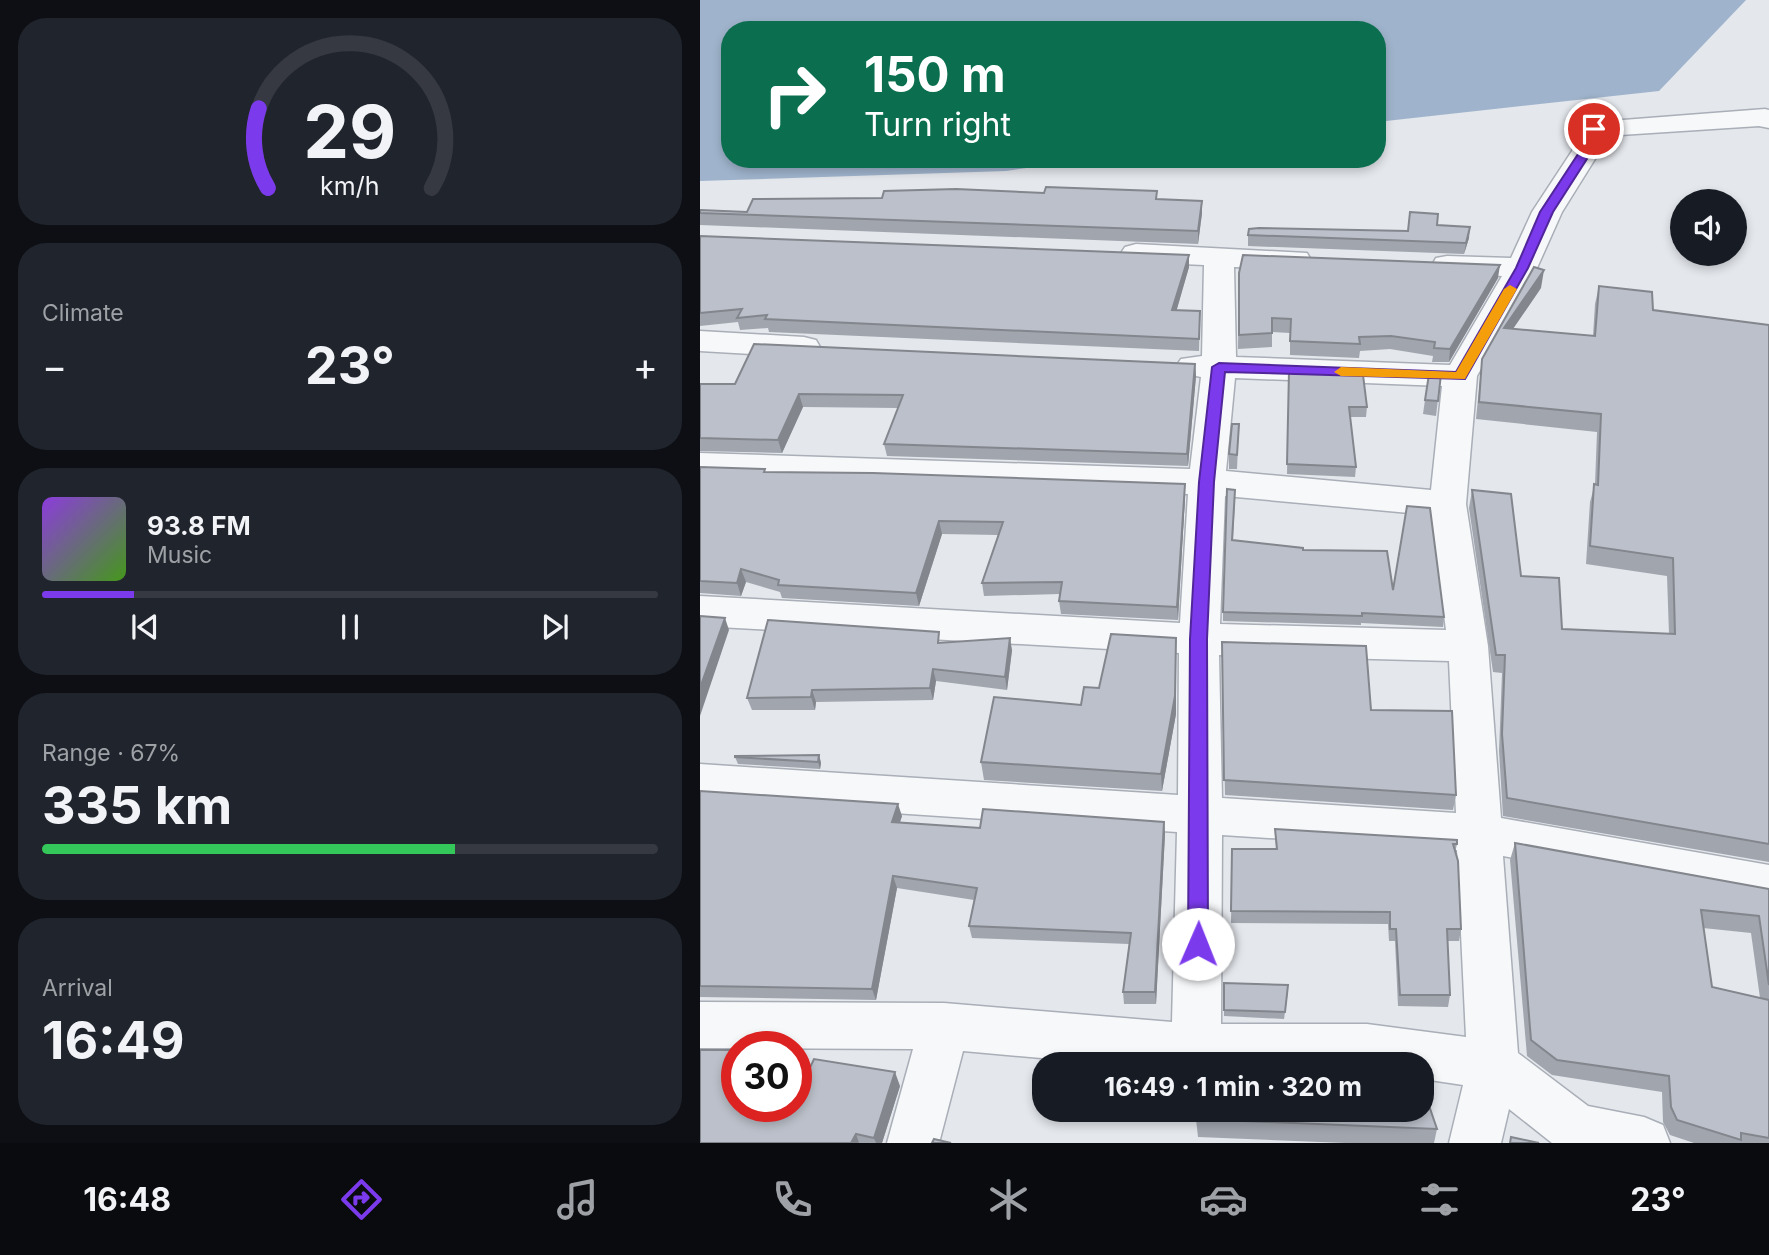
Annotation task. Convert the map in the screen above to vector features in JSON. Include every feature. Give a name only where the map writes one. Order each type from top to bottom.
[{"type":"street","points":[[1475,1143],[1493,1065],[1468,646],[1448,504],[1460,376],[1522,268],[1546,212],[1586,151],[1594,129],[1765,117],[1769,120]]},
{"type":"street","points":[[1109,252],[1329,261]]},
{"type":"street","points":[[1196,1048],[1200,815],[1199,639],[1207,482],[1219,367],[1219,257]]},
{"type":"street","points":[[1412,264],[1522,268]]},
{"type":"street","points":[[700,341],[836,348]]},
{"type":"street","points":[[1164,364],[1460,376]]},
{"type":"street","points":[[700,465],[1207,482],[1448,504]]},
{"type":"street","points":[[700,611],[1199,639],[1468,646]]},
{"type":"street","points":[[700,782],[1480,834],[1769,885]]},
{"type":"street","points":[[700,1025],[944,1026],[1196,1048],[1367,1048],[1493,1065],[1577,1130],[1644,1143]]},
{"type":"street","points":[[913,1143],[944,1026]]},
{"type":"water","points":[[700,0],[1746,0],[1659,91],[1386,121],[1386,21],[721,21],[721,168],[1026,168],[1006,171],[700,181]]},
{"type":"building","points":[[1046,187],[1157,191],[1156,199],[1202,201],[1198,231],[700,213],[700,210],[747,212],[753,199],[882,198],[884,191],[956,189],[1044,193]]},
{"type":"building","points":[[1410,212],[1438,214],[1437,225],[1470,227],[1466,243],[1248,235],[1249,229],[1259,228],[1408,231]]},
{"type":"building","points":[[700,236],[1189,255],[1172,310],[1200,311],[1199,339],[765,319],[767,315],[737,318],[742,309],[700,313]]},
{"type":"building","points":[[1243,255],[1500,265],[1450,349],[1434,348],[1435,342],[1391,336],[1359,337],[1360,344],[1290,341],[1291,319],[1272,318],[1272,333],[1239,335],[1239,273]]},
{"type":"building","points":[[1534,267],[1544,270],[1504,328],[1595,336],[1599,286],[1652,292],[1653,310],[1769,325],[1769,844],[1507,798],[1502,734],[1505,655],[1496,655],[1472,490],[1511,494],[1521,576],[1559,578],[1562,629],[1675,634],[1673,558],[1590,546],[1594,484],[1598,485],[1601,414],[1479,402],[1482,359]]},
{"type":"building","points":[[754,344],[1195,364],[1187,454],[884,444],[903,395],[799,394],[778,440],[700,438],[700,384],[735,384]]},
{"type":"building","points":[[1289,371],[1363,375],[1367,407],[1349,407],[1356,467],[1287,464]]},
{"type":"building","points":[[1429,374],[1441,374],[1438,401],[1425,400]]},
{"type":"building","points":[[1232,424],[1239,424],[1237,455],[1229,454]]},
{"type":"building","points":[[700,467],[765,469],[764,472],[873,473],[1185,484],[1177,607],[1059,601],[1062,582],[982,583],[1003,522],[939,521],[916,593],[778,585],[779,580],[741,569],[737,583],[700,581]]},
{"type":"building","points":[[1227,489],[1235,490],[1232,540],[1303,550],[1387,551],[1393,590],[1407,506],[1430,508],[1444,617],[1362,613],[1362,616],[1223,612]]},
{"type":"building","points":[[700,616],[725,618],[700,688]]},
{"type":"building","points":[[768,620],[939,632],[938,643],[1010,638],[1005,677],[933,669],[930,688],[812,690],[811,697],[747,698]]},
{"type":"building","points":[[1111,634],[1176,638],[1175,696],[1161,774],[981,762],[994,697],[1081,705],[1084,687],[1099,688]]},
{"type":"building","points":[[1222,642],[1366,646],[1371,710],[1452,711],[1456,795],[1224,780]]},
{"type":"building","points":[[819,755],[818,762],[735,757],[735,756]]},
{"type":"building","points":[[700,791],[898,804],[892,822],[980,828],[983,809],[1164,822],[1155,992],[1123,992],[1131,933],[969,926],[977,888],[893,876],[872,989],[700,986]]},
{"type":"building","points":[[1275,829],[1457,840],[1457,844],[1453,844],[1458,861],[1461,929],[1447,929],[1450,995],[1400,995],[1396,929],[1390,929],[1390,912],[1231,911],[1232,849],[1277,849]]},
{"type":"building","points":[[1515,843],[1769,889],[1769,985],[1759,916],[1701,910],[1712,987],[1769,1000],[1769,1138],[1741,1133],[1741,1140],[1677,1120],[1671,1107],[1669,1076],[1557,1060],[1531,1040]]},
{"type":"building","points":[[1224,983],[1288,985],[1285,1012],[1224,1010]]},
{"type":"building","points":[[700,1050],[721,1050],[721,1122],[812,1122],[814,1059],[895,1072],[874,1138],[856,1134],[851,1143],[700,1143]]},
{"type":"building","points":[[1434,1120],[1437,1129],[1269,1122]]},
{"type":"building","points":[[1511,1137],[1539,1143],[1510,1143]]},
{"type":"building","points":[[934,1139],[951,1143],[932,1143]]},
{"type":"slow traffic","points":[[1341,372],[1460,376],[1510,289]]},
{"type":"route","points":[[1198,944],[1199,639],[1207,482],[1219,367],[1460,376],[1522,268],[1546,212],[1586,151],[1594,129]]}]
